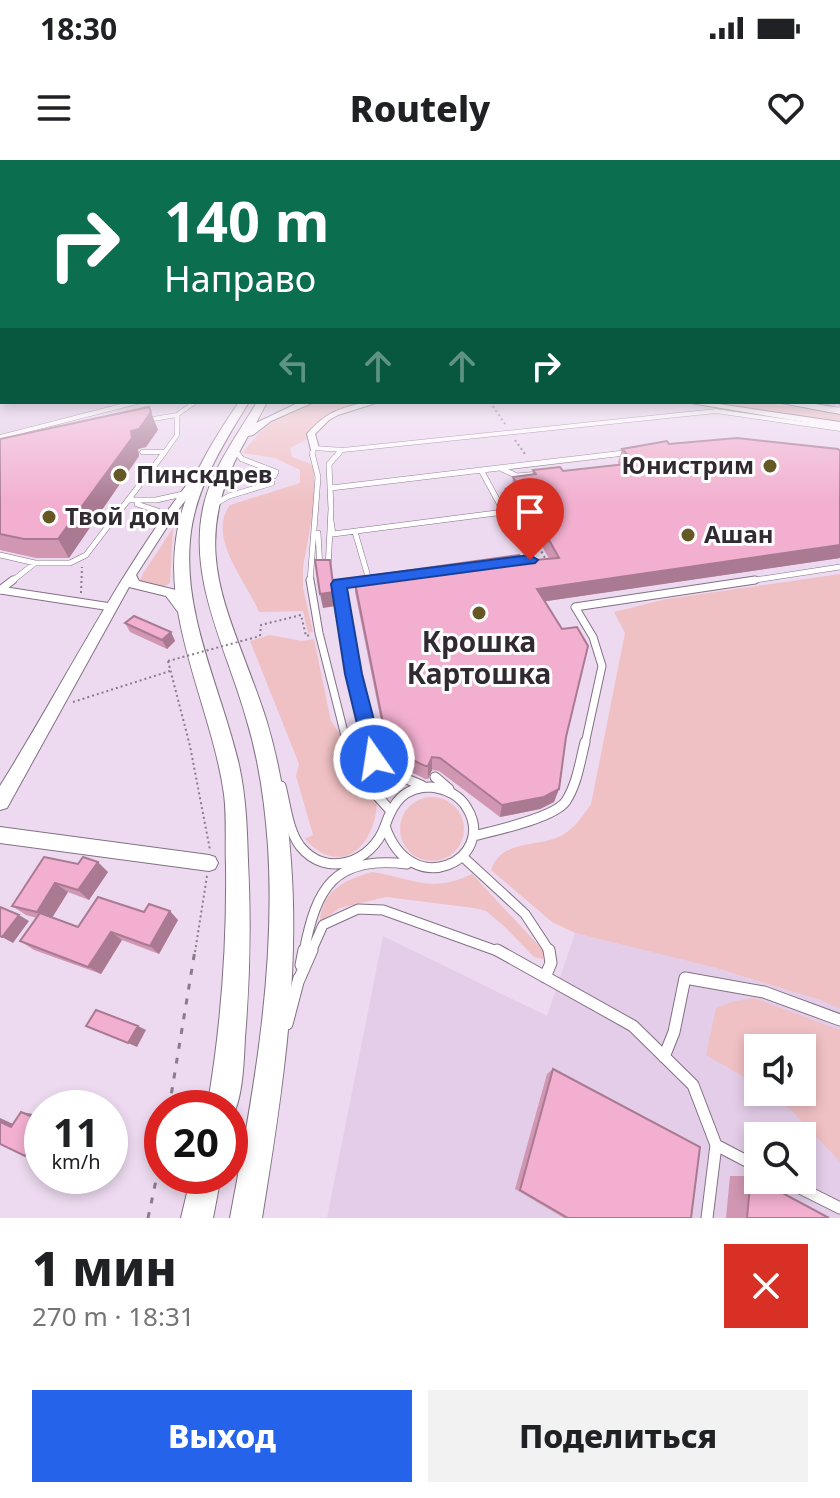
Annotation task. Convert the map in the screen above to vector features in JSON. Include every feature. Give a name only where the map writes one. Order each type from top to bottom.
[{"type":"main road","points":[[227,428],[231,405]]},
{"type":"main road","points":[[224,1090],[238,980],[234,795],[221,730],[189,619],[182,542],[189,509],[204,470],[242,405]]},
{"type":"main road","points":[[246,1218],[266,1103],[280,976],[280,867],[273,785],[256,720],[220,611],[207,539],[210,507],[233,449],[260,405]]},
{"type":"main road","points":[[233,449],[266,415],[282,405]]},
{"type":"main road","points":[[253,429],[275,415],[300,405]]},
{"type":"main road","points":[[803,405],[840,411]]},
{"type":"main road","points":[[197,1218],[202,1194]]},
{"type":"street","points":[[314,448],[311,434],[326,418],[365,405]]},
{"type":"street","points":[[709,405],[840,427]]},
{"type":"street","points":[[0,802],[130,575],[183,494],[204,470]]},
{"type":"street","points":[[130,575],[133,584],[171,593],[180,601],[189,619]]},
{"type":"street","points":[[111,607],[157,591]]},
{"type":"street","points":[[0,835],[209,863]]},
{"type":"lane","points":[[0,437],[124,405]]},
{"type":"lane","points":[[133,423],[177,415],[190,405]]},
{"type":"lane","points":[[389,809],[357,773],[342,730],[319,633],[309,574],[317,523],[318,477],[311,451],[314,448],[343,450],[716,411],[840,427]]},
{"type":"lane","points":[[0,555],[35,563],[70,563],[86,555],[177,435],[177,415]]},
{"type":"lane","points":[[210,507],[229,496],[273,480],[276,472],[242,459],[233,449]]},
{"type":"lane","points":[[317,523],[324,570],[331,521],[329,464],[343,450]]},
{"type":"lane","points":[[142,452],[165,452]]},
{"type":"lane","points":[[331,488],[636,452]]},
{"type":"lane","points":[[600,457],[606,467]]},
{"type":"lane","points":[[500,468],[517,476],[550,473]]},
{"type":"lane","points":[[481,470],[530,560],[509,563]]},
{"type":"lane","points":[[128,502],[183,494]]},
{"type":"lane","points":[[128,502],[152,507],[166,519]]},
{"type":"lane","points":[[331,521],[333,534],[504,512]]},
{"type":"lane","points":[[355,532],[369,580]]},
{"type":"lane","points":[[0,590],[35,563]]},
{"type":"lane","points":[[473,836],[518,826],[564,805],[577,778],[602,666],[593,637],[575,607],[840,567]]},
{"type":"lane","points":[[381,578],[339,584],[354,674],[374,759],[383,768],[425,787],[443,789],[457,796]]},
{"type":"lane","points":[[0,590],[111,607]]},
{"type":"lane","points":[[256,720],[299,844],[315,860],[339,865],[355,862],[375,847],[389,809],[410,791],[425,787]]},
{"type":"lane","points":[[266,1103],[312,917],[328,882],[357,868],[392,861],[428,869],[449,865],[462,856],[473,836],[474,822],[467,806],[435,777]]},
{"type":"lane","points":[[385,825],[387,841],[394,853],[409,864]]},
{"type":"lane","points":[[462,856],[530,920],[552,954],[552,964],[545,977]]},
{"type":"lane","points":[[298,982],[323,925],[358,909],[383,910],[491,947],[633,1026],[693,1085],[716,1145],[707,1218]]},
{"type":"lane","points":[[664,1057],[674,1032],[685,978],[719,980],[778,995],[840,1020]]},
{"type":"lane","points":[[716,1145],[744,1160]]},
{"type":"lane","points":[[812,1194],[840,1208]]},
{"type":"path","points":[[492,405],[532,464]]},
{"type":"path","points":[[511,499],[505,488],[517,487]]},
{"type":"path","points":[[520,512],[548,563]]},
{"type":"path","points":[[81,593],[80,575],[86,555]]},
{"type":"path","points":[[172,1090],[211,855],[190,746],[168,661],[260,636],[261,625],[301,615],[306,636],[319,633]]},
{"type":"path","points":[[58,701],[73,702],[171,670]]},
{"type":"path","points":[[148,1218],[153,1194]]},
{"type":"shaded area","points":[[0,405],[132,405],[0,437]]},
{"type":"shaded area","points":[[309,405],[359,405],[321,419],[306,440],[290,448],[292,457],[311,464],[314,469],[314,507],[303,567],[303,588],[313,632],[308,633],[303,611],[259,612],[225,545],[224,518],[230,505],[300,483],[300,470],[275,458],[242,453],[269,422]]},
{"type":"shaded area","points":[[724,405],[782,405],[840,414],[840,423]]},
{"type":"shaded area","points":[[173,528],[170,583],[159,587],[147,584],[140,580]]},
{"type":"shaded area","points":[[840,574],[840,1009],[716,968],[575,933],[552,922],[491,870],[496,860],[511,849],[551,840],[566,833],[591,804],[625,633],[614,612],[666,599]]},
{"type":"shaded area","points":[[270,635],[302,641],[314,639],[331,721],[340,734],[345,764],[377,803],[375,819],[363,844],[343,857],[318,851],[305,839],[313,835],[296,776],[299,764],[250,641]]},
{"type":"shaded area","points":[[432,797],[450,803],[458,811],[464,829],[458,847],[450,855],[432,861],[414,855],[406,847],[400,829],[406,811],[414,803]]},
{"type":"shaded area","points":[[372,872],[433,884],[472,874],[543,950],[543,959],[534,957],[486,911],[474,908],[386,897],[340,908],[320,922],[321,911],[330,894],[353,878]]},
{"type":"shaded area","points":[[575,933],[716,968],[840,1009],[840,1218],[327,1218],[383,936],[547,1016]]},
{"type":"shaded area","points":[[754,998],[840,1030],[840,1162],[816,1137],[816,1122],[802,1122],[786,1106],[816,1106],[816,1034],[744,1034],[744,1077],[706,1055],[716,1008]]},
{"type":"building","name":"Твой дом","points":[[149,407],[151,412],[139,429],[131,431],[132,438],[58,539],[24,539],[0,534],[0,439]]},
{"type":"building","points":[[737,438],[840,451],[840,545],[537,589],[562,629],[577,627],[588,646],[566,737],[559,789],[544,797],[502,805],[440,758],[432,757],[425,766],[388,748],[354,578],[519,555],[523,561],[559,558],[525,497],[516,499],[509,487],[518,486],[513,477],[536,474],[533,470],[560,467],[563,471],[635,463],[622,449],[667,441],[669,444]]},
{"type":"building","points":[[315,560],[330,560],[334,592],[320,594]]},
{"type":"building","points":[[134,616],[171,632],[162,640],[125,623]]},
{"type":"building","points":[[44,857],[78,864],[83,857],[98,862],[78,890],[55,883],[37,912],[12,906]]},
{"type":"building","points":[[98,897],[144,912],[149,904],[170,911],[150,946],[111,932],[88,967],[20,941],[40,913],[78,927]]},
{"type":"building","points":[[0,907],[19,915],[2,937],[0,936]]},
{"type":"building","points":[[96,1010],[138,1026],[128,1043],[86,1026]]},
{"type":"building","points":[[553,1069],[700,1147],[691,1218],[568,1218],[520,1190]]},
{"type":"building","points":[[21,1112],[24,1113],[24,1156],[0,1144],[0,1122],[11,1127]]},
{"type":"building","points":[[749,1194],[784,1194],[829,1218],[747,1218]]},
{"type":"place","name":"Юнистрим","points":[[770,466]]},
{"type":"place","name":"Пинскдрев","points":[[120,475]]},
{"type":"place","name":"Твой дом","points":[[49,517]]},
{"type":"place","name":"Ашан","points":[[688,535]]},
{"type":"place","name":"Крошка Картошка","points":[[479,613]]},
{"type":"route","points":[[374,759],[354,674],[339,584],[530,560]]}]
